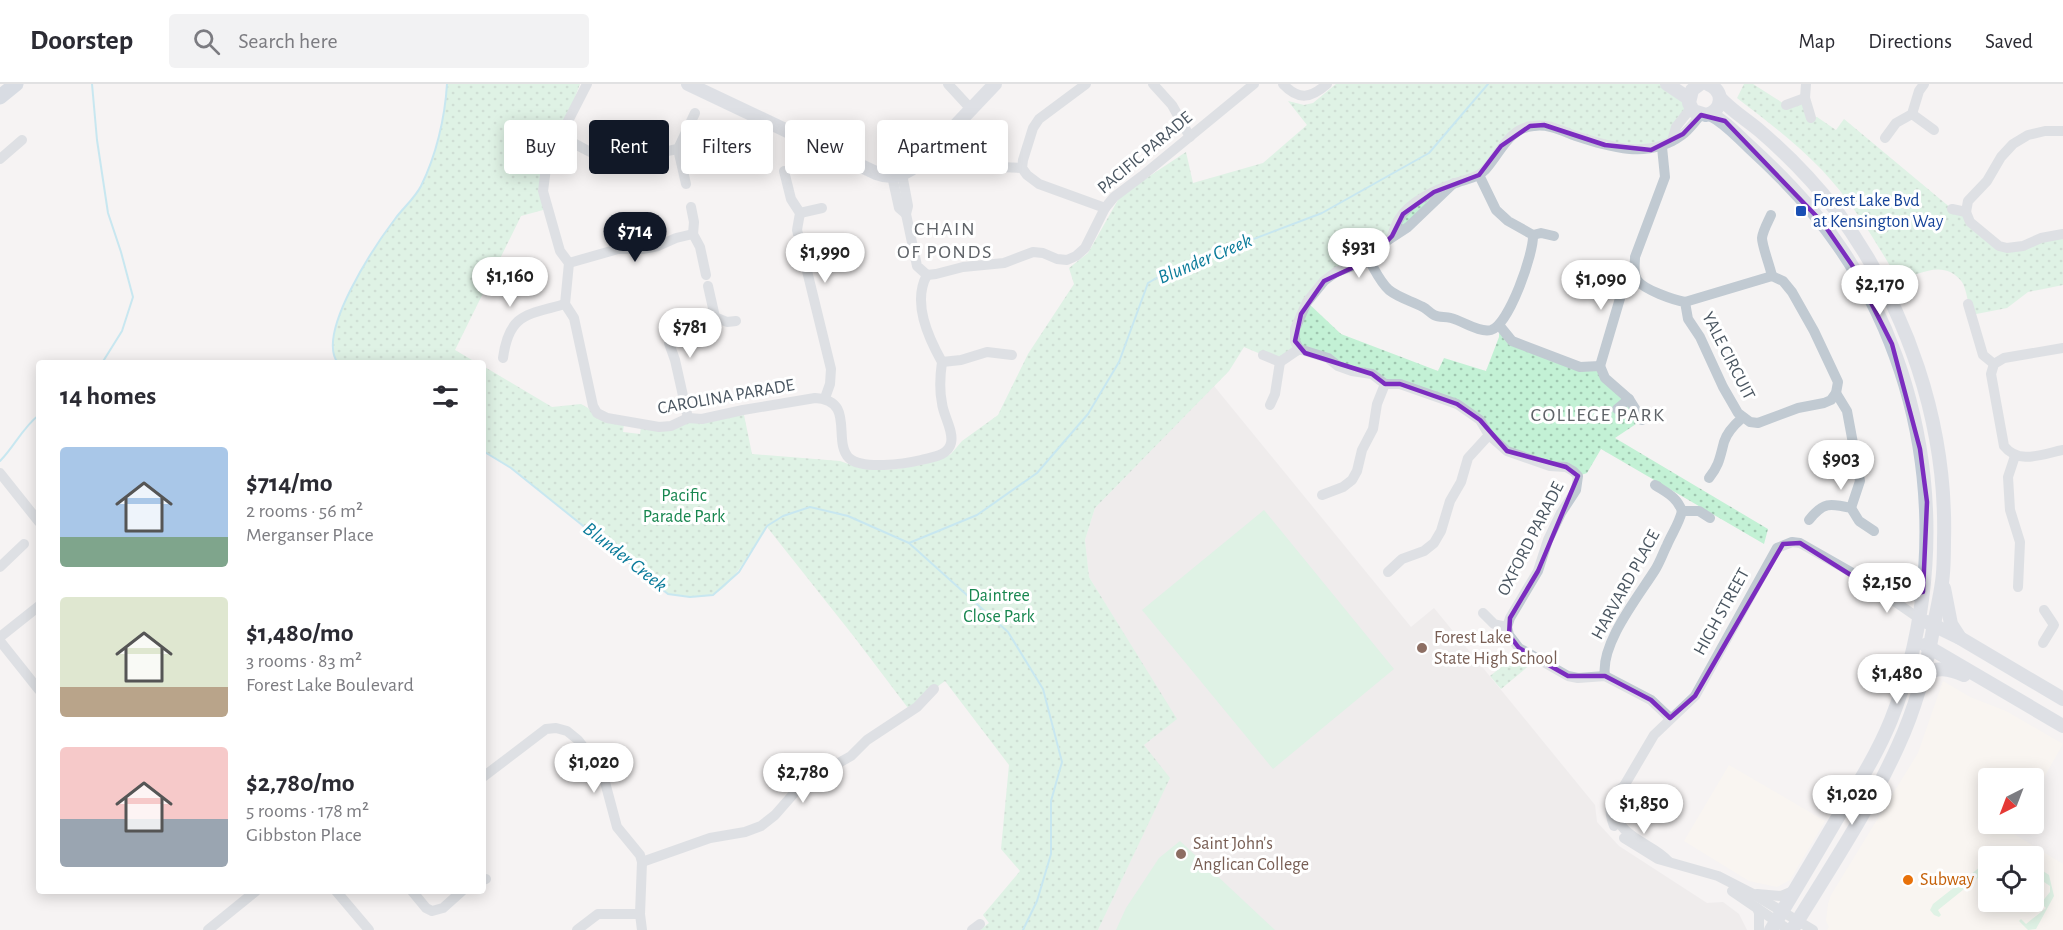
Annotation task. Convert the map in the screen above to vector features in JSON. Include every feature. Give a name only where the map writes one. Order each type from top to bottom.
[{"type":"main road","points":[[0,97],[16,84]]},
{"type":"main road","points":[[688,84],[876,172],[897,175],[912,169],[922,161],[995,84]]},
{"type":"main road","points":[[1667,84],[1698,109],[1725,121],[1787,181],[1823,223],[1852,265],[1892,344],[1913,413],[1927,502],[1926,558],[1920,619],[1903,686],[1880,744],[1776,922]]},
{"type":"main road","points":[[1698,109],[1692,90],[1699,84]]},
{"type":"main road","points":[[1708,84],[1721,92],[1816,186],[1861,248],[1904,328],[1921,377],[1936,434],[1942,480],[1943,580],[1931,649],[1923,677],[1899,744],[1882,780],[1793,927]]},
{"type":"main road","points":[[1698,109],[1718,108],[1721,92]]},
{"type":"main road","points":[[1943,580],[1951,624],[1960,638]]},
{"type":"main road","points":[[1920,619],[1960,638],[2063,699]]},
{"type":"main road","points":[[1916,640],[2063,726]]},
{"type":"main road","points":[[1923,677],[1931,671],[1949,669],[1972,679],[1977,676]]},
{"type":"street","points":[[569,120],[587,84]]},
{"type":"street","points":[[948,84],[971,109]]},
{"type":"street","points":[[1086,84],[1039,119],[1033,128],[1022,168],[1027,175],[1040,184],[1105,208]]},
{"type":"street","points":[[1153,84],[1172,105],[1190,137]]},
{"type":"street","name":"PACIFIC PARADE","points":[[927,274],[1004,262],[1033,252],[1043,253],[1057,260],[1067,260],[1076,256],[1085,248],[1105,208],[1114,197],[1254,84]]},
{"type":"street","points":[[1283,84],[1294,94],[1305,96],[1315,94],[1327,84]]},
{"type":"street","points":[[1806,84],[1805,98],[1811,118]]},
{"type":"street","points":[[1885,138],[1896,123],[1912,114],[1918,91],[1924,84]]},
{"type":"street","points":[[1786,105],[1805,98]]},
{"type":"street","points":[[1270,405],[1275,394],[1280,362],[1299,349],[1295,341],[1295,329],[1307,302],[1324,281],[1336,272],[1369,260],[1379,246],[1408,227],[1454,183],[1479,175],[1486,170],[1501,146],[1514,134],[1530,126],[1544,125],[1605,146],[1651,150],[1683,134],[1698,109]]},
{"type":"street","points":[[686,184],[678,149],[695,113]]},
{"type":"street","points":[[1912,114],[1934,130]]},
{"type":"street","points":[[2063,131],[2045,131],[2028,135],[2013,144],[2001,157],[1987,181],[1968,201],[1966,212],[1970,222],[1999,246],[2007,248],[2023,246],[2041,238],[2063,234]]},
{"type":"street","points":[[0,159],[22,140]]},
{"type":"street","points":[[577,144],[613,160],[625,160],[678,149]]},
{"type":"street","points":[[1642,420],[1629,399],[1605,378],[1600,366],[1621,295],[1628,285],[1637,280],[1634,269],[1635,256],[1665,177],[1667,144]]},
{"type":"street","points":[[1008,167],[1022,168]]},
{"type":"street","points":[[784,171],[791,199],[800,213],[797,230],[831,369],[830,384],[825,398],[838,410],[844,450],[848,457],[855,462],[888,466],[940,455],[947,451],[951,444],[951,436],[941,402],[939,376],[942,362],[932,344],[920,296],[927,274],[917,266],[906,214],[900,208],[897,175]]},
{"type":"street","points":[[545,174],[543,191],[560,251],[569,263],[618,249],[643,249],[658,246],[693,234]]},
{"type":"street","points":[[1479,175],[1496,210],[1508,221],[1533,235],[1541,233],[1554,236]]},
{"type":"street","points":[[691,207],[694,222],[693,234],[700,247],[715,317]]},
{"type":"street","points":[[800,213],[822,208]]},
{"type":"street","points":[[1952,210],[1966,212]]},
{"type":"street","points":[[1771,214],[1762,235],[1762,242],[1772,276],[1783,281],[1792,292],[1814,331],[1838,382],[1836,393],[1847,411],[1860,481],[1851,508]]},
{"type":"street","points":[[1369,260],[1388,290],[1397,296],[1442,318],[1449,317],[1483,330],[1492,330],[1507,316],[1526,272],[1533,235]]},
{"type":"street","name":"CAROLINA PARADE","points":[[569,263],[565,304],[574,318],[593,406],[597,413],[606,418],[659,427],[671,426],[688,418],[702,419],[742,410],[825,398]]},
{"type":"street","name":"YALE CIRCUIT","points":[[1637,280],[1644,287],[1685,302],[1772,276]]},
{"type":"street","name":"YALE CIRCUIT","points":[[1685,302],[1688,319],[1700,337],[1723,387],[1742,418],[1758,423],[1798,408],[1824,403],[1831,400],[1836,393]]},
{"type":"street","points":[[503,358],[504,345],[517,320],[565,304]]},
{"type":"street","points":[[1968,304],[1983,355],[1995,364]]},
{"type":"street","points":[[715,317],[727,322],[736,321]]},
{"type":"street","points":[[688,418],[669,343],[675,331],[704,323],[715,317]]},
{"type":"street","points":[[1499,325],[1512,341],[1546,355],[1580,368],[1600,366]]},
{"type":"street","points":[[2063,348],[2004,358],[1995,364],[1991,374],[2004,446],[2014,456],[2022,458],[2063,450]]},
{"type":"street","name":"OXFORD PARADE","points":[[1299,349],[1328,358],[1338,366],[1353,372],[1372,374],[1384,384],[1400,384],[1457,404],[1480,420],[1489,435],[1507,451],[1550,466],[1566,467],[1578,476],[1576,490],[1561,513],[1548,540],[1538,571],[1516,605],[1507,627],[1509,635],[1519,648],[1568,676],[1578,678],[1605,676]]},
{"type":"street","points":[[942,362],[961,360],[987,352],[1012,355]]},
{"type":"street","points":[[1263,355],[1280,362]]},
{"type":"street","points":[[1322,495],[1343,487],[1352,480],[1357,471],[1362,450],[1373,429],[1377,404],[1384,384]]},
{"type":"street","points":[[1617,409],[1629,399]]},
{"type":"street","points":[[1709,478],[1717,468],[1724,441],[1731,427],[1742,418]]},
{"type":"street","points":[[1388,572],[1402,559],[1424,551],[1434,543],[1441,531],[1450,501],[1461,482],[1468,458],[1489,435]]},
{"type":"street","points":[[2014,456],[2008,477],[2010,510],[2020,542],[2021,564],[2018,587]]},
{"type":"street","points":[[0,473],[36,518]]},
{"type":"street","points":[[1654,485],[1673,496],[1680,504],[1682,511],[1699,511],[1710,518]]},
{"type":"street","points":[[1809,520],[1817,508],[1831,503],[1851,508],[1859,521],[1874,531]]},
{"type":"street","name":"HARVARD PLACE","points":[[1605,676],[1603,664],[1607,652],[1633,600],[1655,569],[1680,521],[1682,511]]},
{"type":"street","name":"HIGH STREET","points":[[1776,922],[1754,894],[1718,876],[1658,859],[1629,842],[1616,829],[1610,812],[1610,804],[1617,790],[1624,786],[1654,735],[1695,696],[1773,554],[1783,544],[1800,543],[1858,576],[1920,619]]},
{"type":"street","points":[[0,567],[24,544]]},
{"type":"street","points":[[1881,594],[1913,596],[1923,591]]},
{"type":"street","points":[[36,608],[1,635],[36,686]]},
{"type":"street","points":[[2043,644],[2059,625],[2044,610]]},
{"type":"street","name":"OXFORD PARADE","points":[[1483,613],[1494,624],[1507,627]]},
{"type":"street","points":[[1605,676],[1651,700],[1670,718]]},
{"type":"street","points":[[642,862],[710,838],[745,832],[761,826],[776,815],[803,783],[851,756],[867,740],[917,707],[934,690]]},
{"type":"street","points":[[486,775],[546,729],[567,730],[602,771],[617,826],[640,855],[642,862],[640,914],[642,930]]},
{"type":"street","name":"HIGH STREET","points":[[1702,872],[1742,896],[1776,922],[1813,930]]},
{"type":"street","points":[[1754,894],[1781,896],[1795,890]]},
{"type":"street","points":[[208,930],[252,894]]},
{"type":"street","points":[[339,894],[369,930]]},
{"type":"street","points":[[414,894],[426,908],[432,911],[443,908],[459,894]]},
{"type":"street","points":[[1757,908],[1759,930]]},
{"type":"street","points":[[577,930],[598,914],[640,914]]},
{"type":"highlighted area","points":[[1701,115],[1725,121],[1823,223],[1852,265],[1892,344],[1920,449],[1927,502],[1923,592],[1881,594],[1800,543],[1783,544],[1695,696],[1670,718],[1651,700],[1605,676],[1568,676],[1519,648],[1509,635],[1510,618],[1538,571],[1578,476],[1566,467],[1507,451],[1480,420],[1457,404],[1400,384],[1385,384],[1372,374],[1305,353],[1295,341],[1301,314],[1324,281],[1369,260],[1392,236],[1403,214],[1434,192],[1479,175],[1501,146],[1530,126],[1544,125],[1605,145],[1651,150],[1683,134]]},
{"type":"shaded area","name":"Forest Lake State High School","points":[[1214,386],[1411,627],[1434,608],[1595,805],[1597,822],[1619,846],[1707,903],[1723,902],[1739,914],[1747,930],[1098,930],[1169,779],[1144,745],[1176,719],[1089,577],[1085,540],[1095,508]]},
{"type":"shaded area","points":[[1943,681],[1970,697],[2006,711],[2063,744],[2044,777],[2044,768],[1978,768],[1978,834],[2014,834],[2033,846],[1978,846],[1978,912],[2044,912],[2044,852],[2063,864],[2063,930],[1827,930],[1829,927],[1826,921],[1831,895],[1918,753]]},
{"type":"shaded area","points":[[1729,765],[1825,821],[1790,880],[1777,887],[1749,881],[1684,841]]},
{"type":"green space","points":[[447,84],[580,84],[566,120],[504,120],[504,174],[548,174],[543,210],[521,216],[455,350],[472,360],[337,360],[333,350],[341,311],[375,248],[395,219],[416,195],[431,162],[439,136]]},
{"type":"green space","points":[[1336,84],[1663,84],[1685,99],[1688,111],[1672,141],[1618,148],[1545,125],[1514,134],[1486,170],[1454,184],[1369,260],[1337,272],[1307,302],[1341,334],[1438,371],[1444,358],[1486,371],[1499,337],[1499,325],[1513,341],[1580,367],[1600,366],[1642,420],[1615,438],[1768,529],[1764,544],[1601,449],[1587,473],[1578,476],[1507,451],[1469,411],[1305,353],[1280,362],[1244,347],[1229,371],[1095,508],[1085,540],[1089,577],[1177,719],[1144,745],[1170,778],[1098,930],[980,930],[989,923],[983,915],[1020,871],[1001,849],[1009,765],[945,681],[908,708],[767,527],[735,576],[719,591],[700,597],[668,594],[511,468],[486,453],[486,368],[552,407],[581,404],[595,416],[624,424],[623,432],[640,434],[641,427],[744,415],[752,454],[840,461],[860,468],[877,470],[920,465],[943,458],[998,415],[1028,354],[1074,284],[1069,268],[1088,253],[1118,200],[1127,191],[1186,152],[1193,183],[1263,163],[1307,125],[1288,101],[1304,105],[1313,103]]},
{"type":"green space","points":[[1744,84],[1753,84],[1786,105],[1805,98],[1811,117],[1817,117],[1836,130],[1844,119],[1952,209],[1966,212],[1999,246],[2063,234],[2063,285],[2028,292],[2007,308],[1971,315],[1962,282],[1948,271],[1932,270],[1899,281],[1864,223],[1833,183],[1792,141],[1737,98]]},
{"type":"green space","points":[[1264,510],[1394,669],[1273,769],[1142,610]]},
{"type":"green space","points":[[1515,656],[1531,664],[1501,689],[1490,676]]},
{"type":"green space","points":[[1180,841],[1275,930],[1116,930],[1126,908],[1159,858]]},
{"type":"green space","points":[[1978,869],[1978,878],[1938,910],[1941,915],[1939,917],[1930,910],[1933,904]]},
{"type":"green space","points":[[2044,872],[2049,875],[2054,896],[2036,929],[2028,930],[2019,921],[2021,919],[2026,924],[2044,912],[2046,908],[2044,899],[2050,892],[2050,886],[2044,882]]},
{"type":"waterway","points":[[92,84],[97,140],[108,213],[133,297],[122,331],[104,360]]},
{"type":"waterway","name":"Blunder Creek","points":[[337,360],[333,350],[341,311],[375,248],[421,186],[439,136],[447,84]]},
{"type":"waterway","name":"Blunder Creek","points":[[486,453],[511,468],[668,594],[690,597],[713,595],[739,572],[767,526],[783,516],[810,507],[848,516],[909,543],[977,515],[1037,473],[1088,414],[1119,362],[1148,283],[1167,272],[1322,213],[1429,153],[1488,84]]},
{"type":"waterway","points":[[0,461],[36,418]]},
{"type":"waterway","points":[[909,543],[1008,632],[1043,689],[1062,762],[1051,801],[1051,854],[1037,901],[1023,930]]},
{"type":"place","name":"Forest Lake Bvd at Kensington Way","points":[[1801,211]]},
{"type":"place","name":"Forest Lake State High School","points":[[1422,648]]},
{"type":"place","name":"Saint John's Anglican College","points":[[1181,854]]},
{"type":"place","name":"Subway","points":[[1908,880]]},
{"type":"district","name":"CHAIN OF PONDS","points":[[945,240]]},
{"type":"district","name":"COLLEGE PARK","points":[[1598,415]]},
{"type":"park label","name":"Pacific Parade Park","points":[[684,506]]},
{"type":"park label","name":"Daintree Close Park","points":[[999,606]]}]
